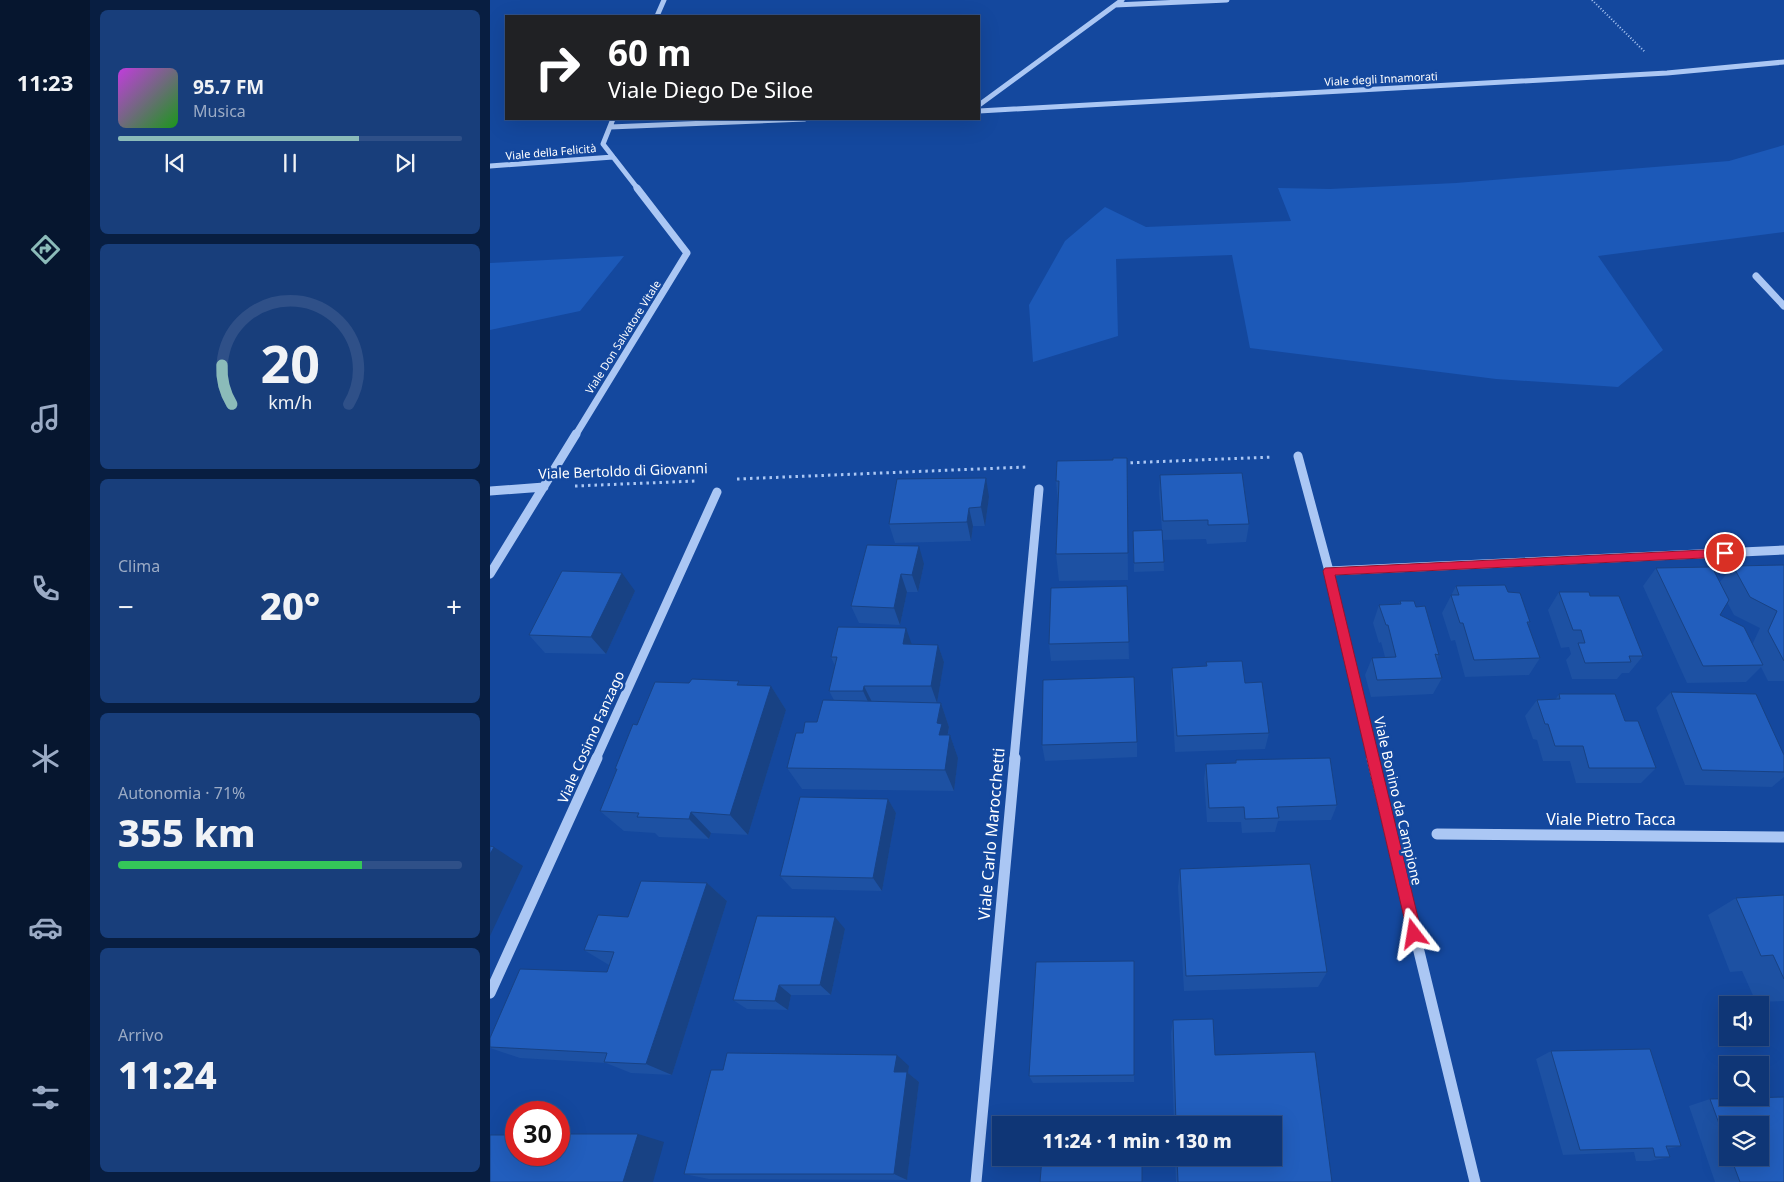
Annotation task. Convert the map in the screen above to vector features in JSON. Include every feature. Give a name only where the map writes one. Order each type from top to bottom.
[{"type":"street","points":[[657,15],[664,0]]},
{"type":"street","points":[[980,104],[1122,0]]},
{"type":"street","points":[[1115,6],[1227,0]]},
{"type":"street","name":"Viale degli Innamorati","points":[[980,111],[1667,73],[1784,62]]},
{"type":"street","name":"Viale Don Salvatore Vitale","points":[[490,574],[688,254],[603,144],[613,120]]},
{"type":"street","points":[[610,127],[781,120]]},
{"type":"street","name":"Viale della Felicità","points":[[490,166],[613,157]]},
{"type":"street","points":[[1756,276],[1784,306]]},
{"type":"street","name":"Viale Bonino da Campione","points":[[1298,456],[1329,571],[1391,839],[1475,1182]]},
{"type":"street","name":"Viale Bertoldo di Giovanni","points":[[490,491],[544,487]]},
{"type":"street","name":"Viale Carlo Marocchetti","points":[[976,1182],[1039,489]]},
{"type":"street","name":"Viale Cosimo Fanzago","points":[[490,993],[717,492]]},
{"type":"street","points":[[1329,571],[1784,550]]},
{"type":"street","name":"Viale Pietro Tacca","points":[[1437,834],[1784,837]]},
{"type":"path","points":[[1592,0],[1667,73]]},
{"type":"path","name":"Viale Bertoldo di Giovanni","points":[[727,479],[757,478]]},
{"type":"path","name":"Viale Bertoldo di Giovanni","points":[[544,487],[698,481]]},
{"type":"shaded area","points":[[1784,145],[1784,232],[1598,256],[1663,350],[1618,387],[1496,379],[1250,348],[1232,255],[1116,259],[1118,336],[1033,362],[1029,305],[1065,241],[1105,207],[1146,227],[1291,221],[1278,188],[1330,189],[1456,183],[1729,161]]},
{"type":"shaded area","points":[[624,256],[580,311],[490,330],[490,263]]},
{"type":"building","points":[[1113,458],[1127,458],[1128,553],[1056,554],[1059,481],[1056,481],[1057,461],[1113,460]]},
{"type":"building","points":[[1242,473],[1249,524],[1208,525],[1208,520],[1163,521],[1160,475]]},
{"type":"building","points":[[986,478],[981,507],[969,508],[967,522],[889,524],[897,479]]},
{"type":"building","points":[[1162,530],[1164,562],[1134,563],[1133,531]]},
{"type":"building","points":[[867,545],[919,546],[912,575],[901,574],[894,608],[851,606]]},
{"type":"building","points":[[1784,565],[1784,661],[1768,631],[1777,611],[1750,597],[1733,566]]},
{"type":"building","points":[[1712,567],[1729,600],[1720,615],[1744,627],[1763,665],[1703,666],[1656,568]]},
{"type":"building","points":[[562,571],[622,573],[591,637],[529,635]]},
{"type":"building","points":[[1505,585],[1508,592],[1520,593],[1530,622],[1527,622],[1540,658],[1474,660],[1463,623],[1460,623],[1451,595],[1459,595],[1456,586]]},
{"type":"building","points":[[1127,586],[1129,642],[1049,644],[1051,588]]},
{"type":"building","points":[[1559,592],[1589,592],[1590,596],[1619,596],[1643,656],[1629,656],[1631,662],[1585,663],[1578,643],[1585,643],[1581,630],[1573,630]]},
{"type":"building","points":[[1400,601],[1414,601],[1416,607],[1425,606],[1439,655],[1435,654],[1442,678],[1377,680],[1372,658],[1396,657],[1388,625],[1386,625],[1379,605],[1401,604]]},
{"type":"building","points":[[838,627],[906,628],[903,644],[938,645],[931,686],[864,686],[863,691],[829,691],[837,657],[831,657]]},
{"type":"building","points":[[1242,661],[1245,683],[1262,682],[1269,733],[1177,736],[1172,668],[1207,666],[1206,662]]},
{"type":"building","points":[[1134,677],[1137,742],[1042,745],[1043,680]]},
{"type":"building","points":[[692,679],[739,681],[737,685],[771,686],[730,815],[691,812],[689,819],[637,817],[639,813],[600,811],[633,724],[637,725],[655,682],[689,683]]},
{"type":"building","points":[[1671,692],[1756,694],[1784,755],[1784,772],[1702,770]]},
{"type":"building","points":[[1559,694],[1615,694],[1625,721],[1638,721],[1656,768],[1589,768],[1583,746],[1555,746],[1537,700],[1560,699]]},
{"type":"building","points":[[823,700],[941,703],[937,723],[942,724],[939,735],[950,735],[945,770],[787,768],[796,733],[803,733],[805,722],[817,722]]},
{"type":"building","points":[[1330,758],[1337,805],[1277,807],[1279,818],[1245,819],[1244,807],[1209,808],[1206,764],[1236,763],[1236,760]]},
{"type":"building","points":[[800,797],[888,799],[873,878],[780,876]]},
{"type":"building","points":[[490,846],[494,847],[490,854]]},
{"type":"building","points":[[1310,864],[1327,972],[1186,976],[1180,869]]},
{"type":"building","points":[[641,881],[707,883],[646,1064],[604,1062],[607,1053],[490,1047],[490,1038],[520,969],[607,972],[614,952],[584,950],[598,915],[628,917]]},
{"type":"building","points":[[1784,895],[1784,979],[1773,955],[1761,956],[1736,898]]},
{"type":"building","points":[[757,916],[835,917],[820,985],[779,985],[775,1001],[733,1000]]},
{"type":"building","points":[[1134,961],[1134,1075],[1029,1076],[1036,962]]},
{"type":"building","points":[[1213,1019],[1215,1055],[1315,1052],[1332,1182],[1178,1182],[1177,1166],[1282,1166],[1282,1116],[1176,1116],[1173,1020]]},
{"type":"building","points":[[1650,1049],[1681,1146],[1666,1146],[1670,1157],[1655,1157],[1653,1148],[1580,1150],[1551,1051]]},
{"type":"building","points":[[727,1053],[897,1055],[894,1072],[907,1072],[894,1174],[684,1174],[711,1070],[723,1070]]},
{"type":"building","points":[[1769,1097],[1784,1097],[1784,1182],[1740,1182],[1734,1166],[1769,1166],[1769,1116],[1719,1116],[1719,1124],[1710,1099],[1719,1099],[1719,1106],[1769,1106]]},
{"type":"building","points":[[570,1134],[638,1134],[623,1182],[490,1182],[490,1135],[505,1135],[505,1166],[570,1166]]},
{"type":"building","points":[[1041,1166],[1142,1166],[1142,1182],[1040,1182]]},
{"type":"route","points":[[1414,934],[1329,571],[1725,553]]}]
